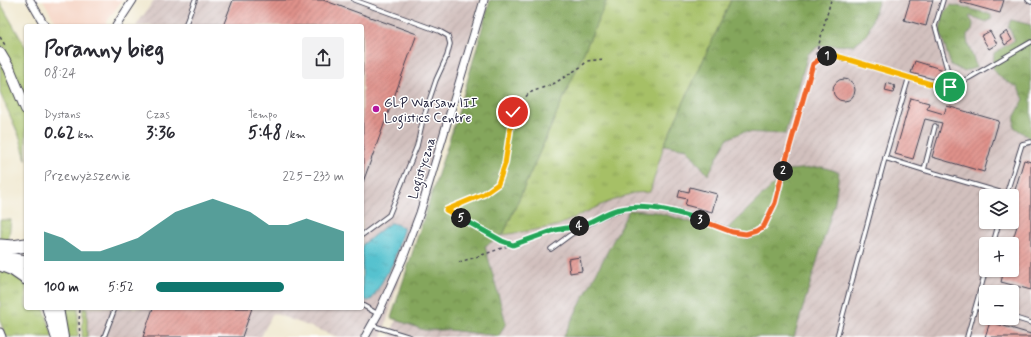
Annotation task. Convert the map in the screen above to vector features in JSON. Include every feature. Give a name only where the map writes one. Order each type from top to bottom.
[{"type":"highway","points":[[0,246],[13,247],[24,245]]},
{"type":"highway","points":[[0,258],[24,262]]},
{"type":"highway","points":[[0,264],[24,277]]},
{"type":"highway","points":[[50,310],[58,337]]},
{"type":"street","points":[[30,0],[44,24]]},
{"type":"street","points":[[117,24],[133,0]]},
{"type":"street","name":"Logistyczna","points":[[365,337],[378,314],[420,213],[484,0]]},
{"type":"street","points":[[0,53],[9,68],[24,104]]},
{"type":"street","points":[[60,311],[63,337]]},
{"type":"street","points":[[0,332],[2,337]]},
{"type":"lane","points":[[186,24],[195,0]]},
{"type":"lane","points":[[354,0],[439,31],[448,36],[450,44],[447,56],[436,80],[423,119],[417,146],[389,214],[364,233]]},
{"type":"lane","points":[[943,0],[935,26],[948,72],[950,87]]},
{"type":"lane","points":[[551,249],[570,235],[599,218],[614,211],[630,207],[656,208],[698,219],[732,232],[746,234],[756,231],[764,226],[775,203],[813,64],[821,58],[833,55],[941,87],[950,87],[969,78],[1031,42]]},
{"type":"lane","points":[[837,337],[885,158],[909,77]]},
{"type":"lane","points":[[924,170],[935,126]]},
{"type":"lane","points":[[1008,189],[1022,144],[1031,142]]},
{"type":"lane","points":[[885,158],[986,189]]},
{"type":"lane","points":[[967,337],[984,277]]},
{"type":"lane","points":[[364,306],[378,314]]},
{"type":"lane","points":[[104,337],[114,310]]},
{"type":"lane","points":[[1019,319],[1031,323]]},
{"type":"lane","points":[[371,325],[410,337]]},
{"type":"path","points":[[813,64],[831,0]]},
{"type":"path","points":[[513,245],[502,241],[446,210],[484,194],[498,184],[505,164],[513,112],[530,93],[555,83],[587,60],[604,59]]},
{"type":"path","points":[[459,262],[476,258],[555,230],[569,228]]},
{"type":"path","points":[[80,310],[80,337]]},
{"type":"shaded area","points":[[43,0],[122,0],[105,24],[57,24]]},
{"type":"shaded area","points":[[154,0],[481,0],[382,337],[338,337],[273,313],[261,337],[87,337],[87,310],[364,310],[364,24],[137,24]]},
{"type":"shaded area","points":[[504,0],[1031,0],[1031,337],[390,337]]},
{"type":"green space","points":[[490,0],[607,0],[503,235],[485,246],[506,323],[499,336],[449,330],[424,330],[391,318],[460,107]]},
{"type":"green space","points":[[607,0],[731,0],[664,145],[650,192],[633,193],[601,205],[557,226],[503,235]]},
{"type":"green space","points":[[731,0],[879,0],[867,35],[853,45],[819,46],[808,54],[785,134],[743,132],[727,139],[708,175],[687,149],[664,145]]},
{"type":"green space","points":[[0,2],[24,44],[24,153],[20,138],[0,93]]},
{"type":"green space","points":[[951,5],[991,15],[991,20],[984,22],[970,16],[969,17],[973,23],[972,31],[967,34],[967,39],[976,68],[963,71],[951,65],[940,31],[944,12]]},
{"type":"green space","points":[[1011,20],[1031,25],[1031,139],[1014,127],[1015,116],[1024,99],[1018,88],[1001,78],[993,69],[994,53],[1015,40],[1008,26]]},
{"type":"green space","points":[[822,167],[839,172],[835,202],[794,337],[563,337],[629,210],[656,212],[724,232],[789,170]]},
{"type":"green space","points":[[0,220],[11,220],[6,261],[24,265],[24,310],[45,310],[53,337],[6,337],[0,321]]},
{"type":"green space","points":[[65,310],[78,310],[78,337],[67,337]]},
{"type":"green space","points":[[83,310],[87,310],[87,337],[82,337]]},
{"type":"water","points":[[390,223],[403,227],[393,263],[372,299],[368,301],[364,299],[364,243]]},
{"type":"building","name":"GLP Warsaw III Logistics Centre","points":[[233,0],[323,0],[417,34],[364,179],[364,24],[224,24]]},
{"type":"building","points":[[910,0],[933,0],[926,26],[904,20]]},
{"type":"building","points":[[960,0],[1004,0],[1000,13],[960,2]]},
{"type":"building","points":[[990,31],[997,44],[989,49],[981,36]]},
{"type":"building","points":[[1007,31],[1012,40],[1005,45],[1000,36]]},
{"type":"building","points":[[915,61],[944,70],[941,81],[911,73]]},
{"type":"building","points":[[844,79],[852,82],[855,90],[852,98],[844,101],[836,98],[833,90],[836,82]]},
{"type":"building","points":[[887,83],[895,86],[893,93],[885,91]]},
{"type":"building","points":[[911,98],[929,103],[927,109],[944,114],[947,106],[999,121],[984,172],[932,157],[942,123],[925,119],[913,159],[895,154]]},
{"type":"building","points":[[1024,160],[1031,162],[1031,290],[1019,287],[1019,285],[1001,282],[1002,277],[1019,277],[1019,237],[1014,237],[1016,229],[1019,229],[1019,189],[1015,189]]},
{"type":"building","points":[[690,187],[717,194],[712,212],[685,205],[687,199],[678,197],[680,190],[689,192]]},
{"type":"building","points":[[580,257],[582,271],[570,273],[568,259]]},
{"type":"building","points":[[152,310],[251,310],[242,337],[143,337]]},
{"type":"building","points":[[989,325],[1000,325],[1031,334],[1031,337],[985,337]]},
{"type":"place","name":"GLP Warsaw III Logistics Centre","points":[[376,109]]},
{"type":"route","points":[[513,112],[505,164],[498,184],[484,194],[452,206],[446,210],[502,241],[513,245],[555,230],[589,224],[614,211],[630,207],[656,208],[698,219],[732,232],[746,234],[756,231],[764,226],[775,203],[813,64],[821,58],[833,55],[941,87],[950,87]]}]
